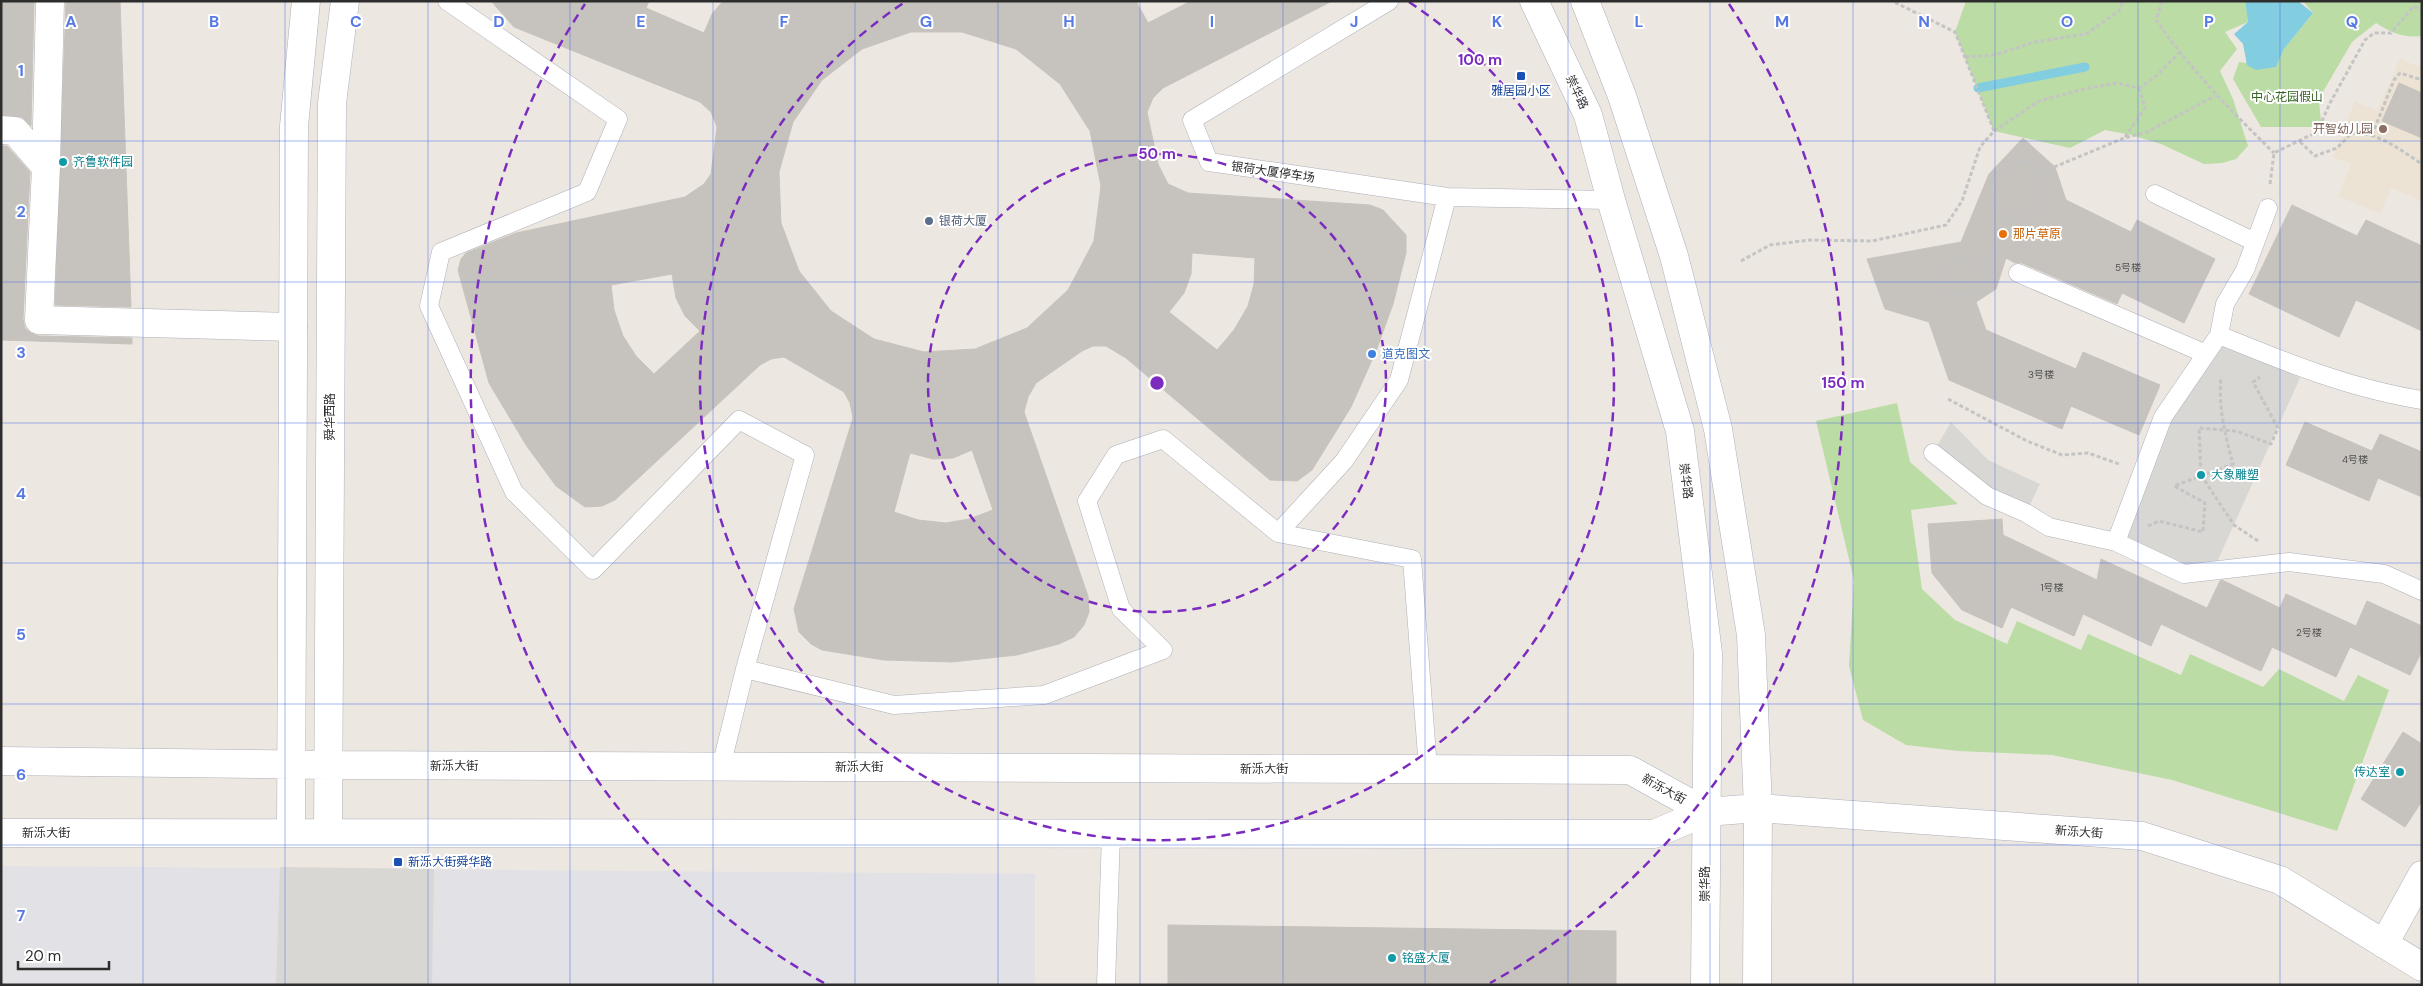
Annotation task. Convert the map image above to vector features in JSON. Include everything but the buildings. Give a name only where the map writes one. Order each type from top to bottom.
[{"type":"main road","points":[[50,1],[40,320],[293,327]]},
{"type":"main road","points":[[291,832],[294,126],[306,1]]},
{"type":"main road","name":"舜华西路","points":[[328,833],[332,103],[346,1]]},
{"type":"main road","name":"崇华路","points":[[1534,1],[1588,115],[1611,200],[1680,431],[1708,653],[1705,985]]},
{"type":"main road","points":[[1585,1],[1622,96],[1674,256],[1718,429],[1751,634],[1758,808],[1757,985]]},
{"type":"main road","points":[[1,130],[15,131],[46,167]]},
{"type":"main road","name":"新泺大街","points":[[1,761],[290,765],[1630,770],[1706,812]]},
{"type":"main road","name":"新泺大街","points":[[1,833],[1654,834],[1706,812],[1758,808],[2142,836],[2280,880],[2422,967]]},
{"type":"main road","points":[[2384,944],[2422,875]]},
{"type":"lane","points":[[447,1],[618,119],[587,192],[441,252],[429,306],[514,492],[593,570],[739,420],[805,455],[745,669],[721,767]]},
{"type":"lane","name":"银荷大厦停车场","points":[[1388,1],[1192,120],[1209,162],[1447,197],[1611,200]]},
{"type":"lane","points":[[2155,194],[2255,242]]},
{"type":"lane","points":[[1278,533],[1344,461],[1399,380],[1447,197]]},
{"type":"lane","points":[[2116,542],[2163,417],[2219,335],[2225,304],[2245,270],[2268,208]]},
{"type":"lane","points":[[2018,273],[2206,354]]},
{"type":"lane","points":[[2219,335],[2283,361],[2388,395],[2422,400]]},
{"type":"lane","points":[[745,669],[894,705],[1044,695],[1162,650],[1121,609],[1087,501],[1116,455],[1163,439],[1278,533],[1412,559],[1428,769]]},
{"type":"lane","points":[[1933,453],[1987,496],[2026,513],[2049,527],[2116,542],[2184,574],[2289,562],[2384,574],[2422,591]]},
{"type":"lane","points":[[1106,985],[1111,834]]},
{"type":"path","points":[[1892,1],[1955,32],[1994,131]]},
{"type":"path","points":[[1965,57],[1995,55],[2034,42],[2086,34],[2119,11],[2123,1]]},
{"type":"path","points":[[2162,1],[2156,20],[2179,54],[2215,95],[2274,153]]},
{"type":"path","points":[[2274,153],[2300,142],[2317,132],[2330,103],[2365,40],[2374,33],[2391,32],[2414,6],[2422,10]]},
{"type":"path","points":[[1741,261],[1770,245],[1810,240],[1872,241],[1946,225],[1962,200],[1980,147],[1994,131],[2039,100],[2117,83],[2139,88],[2156,76],[2179,54]]},
{"type":"path","points":[[2372,135],[2394,80],[2400,73],[2422,80]]},
{"type":"path","points":[[2124,138],[2145,108],[2139,88]]},
{"type":"path","points":[[2042,172],[2124,138],[2147,132],[2215,95]]},
{"type":"path","points":[[2300,142],[2315,156],[2337,148],[2352,133],[2367,133],[2391,144],[2422,164]]},
{"type":"path","points":[[2268,208],[2274,153]]},
{"type":"path","points":[[1985,270],[1972,259],[1960,258],[1950,263],[1945,280],[1954,296],[1975,293],[1987,277],[1985,270],[2008,220],[2037,212],[2048,200],[2042,172],[2029,162],[2011,160],[1995,178],[1990,195],[2008,220]]},
{"type":"path","points":[[2116,542],[2159,521],[2203,532],[2205,503],[2174,486],[2233,464],[2224,430],[2220,390],[2222,367],[2206,354]]},
{"type":"path","points":[[2283,361],[2253,382],[2278,428],[2271,444],[2236,431],[2199,428],[2201,475],[2234,525],[2289,562]]},
{"type":"path","points":[[1948,398],[2027,441],[2062,455],[2088,452],[2141,473]]},
{"type":"shaded area","name":"开智幼儿园","points":[[2400,59],[2422,68],[2422,201],[2391,188],[2380,214],[2338,196],[2351,164],[2333,157],[2355,101],[2377,111]]},
{"type":"shaded area","points":[[2219,335],[2300,378],[2213,571],[2184,574],[2116,542],[2163,417]]},
{"type":"shaded area","points":[[1951,422],[1988,460],[2040,484],[2026,513],[1933,453]]},
{"type":"shaded area","points":[[1,866],[1035,874],[1035,985],[1,985]]},
{"type":"shaded area","points":[[280,867],[434,869],[432,985],[276,985]]},
{"type":"green space","points":[[1966,1],[2245,1],[2248,22],[2225,32],[2237,49],[2220,71],[2233,99],[2248,146],[2236,159],[2222,163],[2204,164],[2161,144],[2105,130],[2070,148],[1994,131],[1955,32]]},
{"type":"green space","name":"中心花园假山","points":[[2303,1],[2422,1],[2422,36],[2398,34],[2376,23],[2352,42],[2324,90],[2319,100],[2321,122],[2311,127],[2261,127],[2233,79],[2239,62],[2276,67],[2284,49],[2313,13]]},
{"type":"green space","points":[[1897,403],[1910,462],[1958,504],[1911,510],[1922,589],[1955,620],[2007,644],[2017,621],[2081,650],[2088,634],[2181,675],[2190,654],[2263,687],[2279,669],[2344,701],[2358,675],[2389,690],[2337,831],[2172,780],[2052,755],[1958,751],[1906,745],[1863,720],[1849,666],[1854,580],[1816,421]]},
{"type":"water","points":[[2245,1],[2298,1],[2313,13],[2284,49],[2276,67],[2256,70],[2247,65],[2243,44],[2234,34],[2248,22]]},
{"type":"waterway","points":[[1978,88],[2085,67]]},
{"type":"place","name":"雅居园小区","points":[[1521,76]]},
{"type":"place","name":"开智幼儿园","points":[[2383,129]]},
{"type":"place","name":"齐鲁软件园","points":[[63,162]]},
{"type":"place","name":"银荷大厦","points":[[929,221]]},
{"type":"place","name":"那片草原","points":[[2003,234]]},
{"type":"place","name":"道克图文","points":[[1372,354]]},
{"type":"place","name":"大象雕塑","points":[[2201,475]]},
{"type":"place","name":"传达室","points":[[2400,772]]},
{"type":"place","name":"新泺大街舜华路","points":[[398,862]]},
{"type":"place","name":"铭盛大厦","points":[[1392,958]]}]
